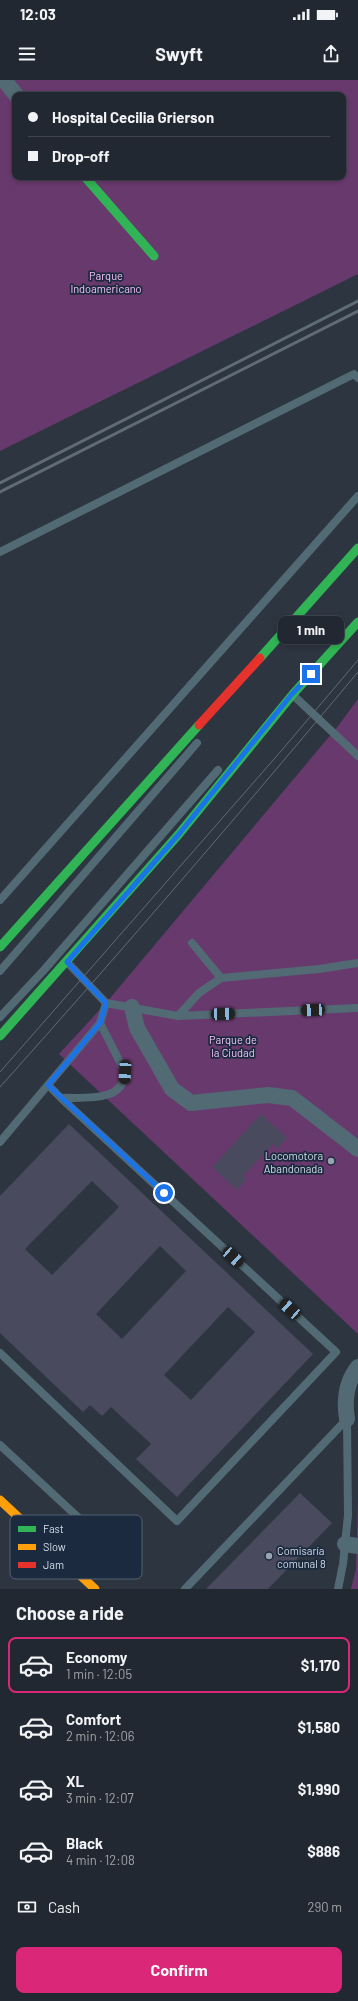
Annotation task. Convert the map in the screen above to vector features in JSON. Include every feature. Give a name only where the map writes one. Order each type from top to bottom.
[{"type":"main road","points":[[88,180],[154,256]]},
{"type":"main road","points":[[0,947],[358,548]]},
{"type":"main road","points":[[0,1036],[179,834],[292,694],[358,622]]},
{"type":"main road","points":[[0,1500],[16,1515]]},
{"type":"main road","points":[[83,1579],[94,1589]]},
{"type":"street","points":[[4,80],[14,92]]},
{"type":"street","points":[[132,1007],[137,1028],[172,1089],[191,1103],[268,1095],[292,1098],[358,1149]]},
{"type":"street","points":[[347,1419],[345,1409],[347,1390],[350,1380],[358,1367]]},
{"type":"lane","points":[[0,552],[354,374],[358,378]]},
{"type":"lane","points":[[0,900],[358,496]]},
{"type":"lane","points":[[250,682],[326,582]]},
{"type":"lane","points":[[0,1017],[226,762],[292,694],[358,756]]},
{"type":"lane","points":[[0,971],[203,737]]},
{"type":"lane","points":[[192,943],[221,978]]},
{"type":"lane","points":[[67,962],[106,1003],[178,1016],[358,1008]]},
{"type":"lane","points":[[178,1016],[199,993],[221,978],[319,969],[358,962]]},
{"type":"lane","points":[[0,1142],[100,1023],[106,1003]]},
{"type":"lane","points":[[61,1098],[111,1095],[119,1090],[125,1081],[125,1072],[100,1023]]},
{"type":"lane","points":[[0,1353],[177,1521],[336,1352],[48,1085]]},
{"type":"lane","points":[[338,1589],[352,1545],[348,1491],[347,1419]]},
{"type":"lane","points":[[185,1589],[347,1419]]},
{"type":"lane","points":[[0,1445],[76,1515]]},
{"type":"green space","name":"Parque Indoamericano","points":[[0,80],[358,80],[358,274],[0,451]]},
{"type":"green space","name":"Parque de la Ciudad","points":[[358,699],[358,1334],[59,1054],[106,1003],[338,726]]},
{"type":"green space","points":[[358,1499],[358,1589],[351,1589],[356,1569]]},
{"type":"building","points":[[261,1114],[287,1138],[278,1148],[273,1144],[243,1176],[247,1179],[237,1190],[212,1167]]},
{"type":"building","points":[[69,1124],[313,1354],[177,1497],[136,1459],[151,1444],[111,1407],[102,1416],[90,1405],[83,1412],[0,1333],[0,1196]],"holes":[[[92,1181],[119,1207],[52,1275],[25,1249]],[[160,1246],[186,1271],[122,1339],[96,1314]],[[228,1307],[255,1332],[191,1400],[164,1375]]]},
{"type":"building","name":"Comisaría comunal 8","points":[[300,1493],[332,1523],[268,1589],[206,1589]]},
{"type":"tram line","points":[[0,1072],[282,750],[358,660]]},
{"type":"tram line","points":[[0,1087],[181,881],[358,672]]},
{"type":"railway","points":[[0,483],[358,301]]},
{"type":"railway","points":[[0,492],[358,311]]},
{"type":"traffic: fast","points":[[88,180],[154,256]]},
{"type":"traffic: fast","points":[[260,658],[358,548]]},
{"type":"traffic: fast","points":[[0,1036],[179,834],[293,694],[358,622]]},
{"type":"traffic: fast","points":[[0,947],[199,725]]},
{"type":"traffic: slow","points":[[0,1500],[16,1515]]},
{"type":"traffic: slow","points":[[84,1579],[95,1589]]},
{"type":"traffic: jam","points":[[199,725],[260,658]]},
{"type":"place","name":"Locomotora Abandonada","points":[[331,1161]]},
{"type":"place","name":"Comisaría comunal 8","points":[[269,1556]]},
{"type":"route","points":[[164,1193],[48,1085],[100,1023],[106,1003],[91,985],[67,962],[179,834],[292,694],[311,674]]}]
